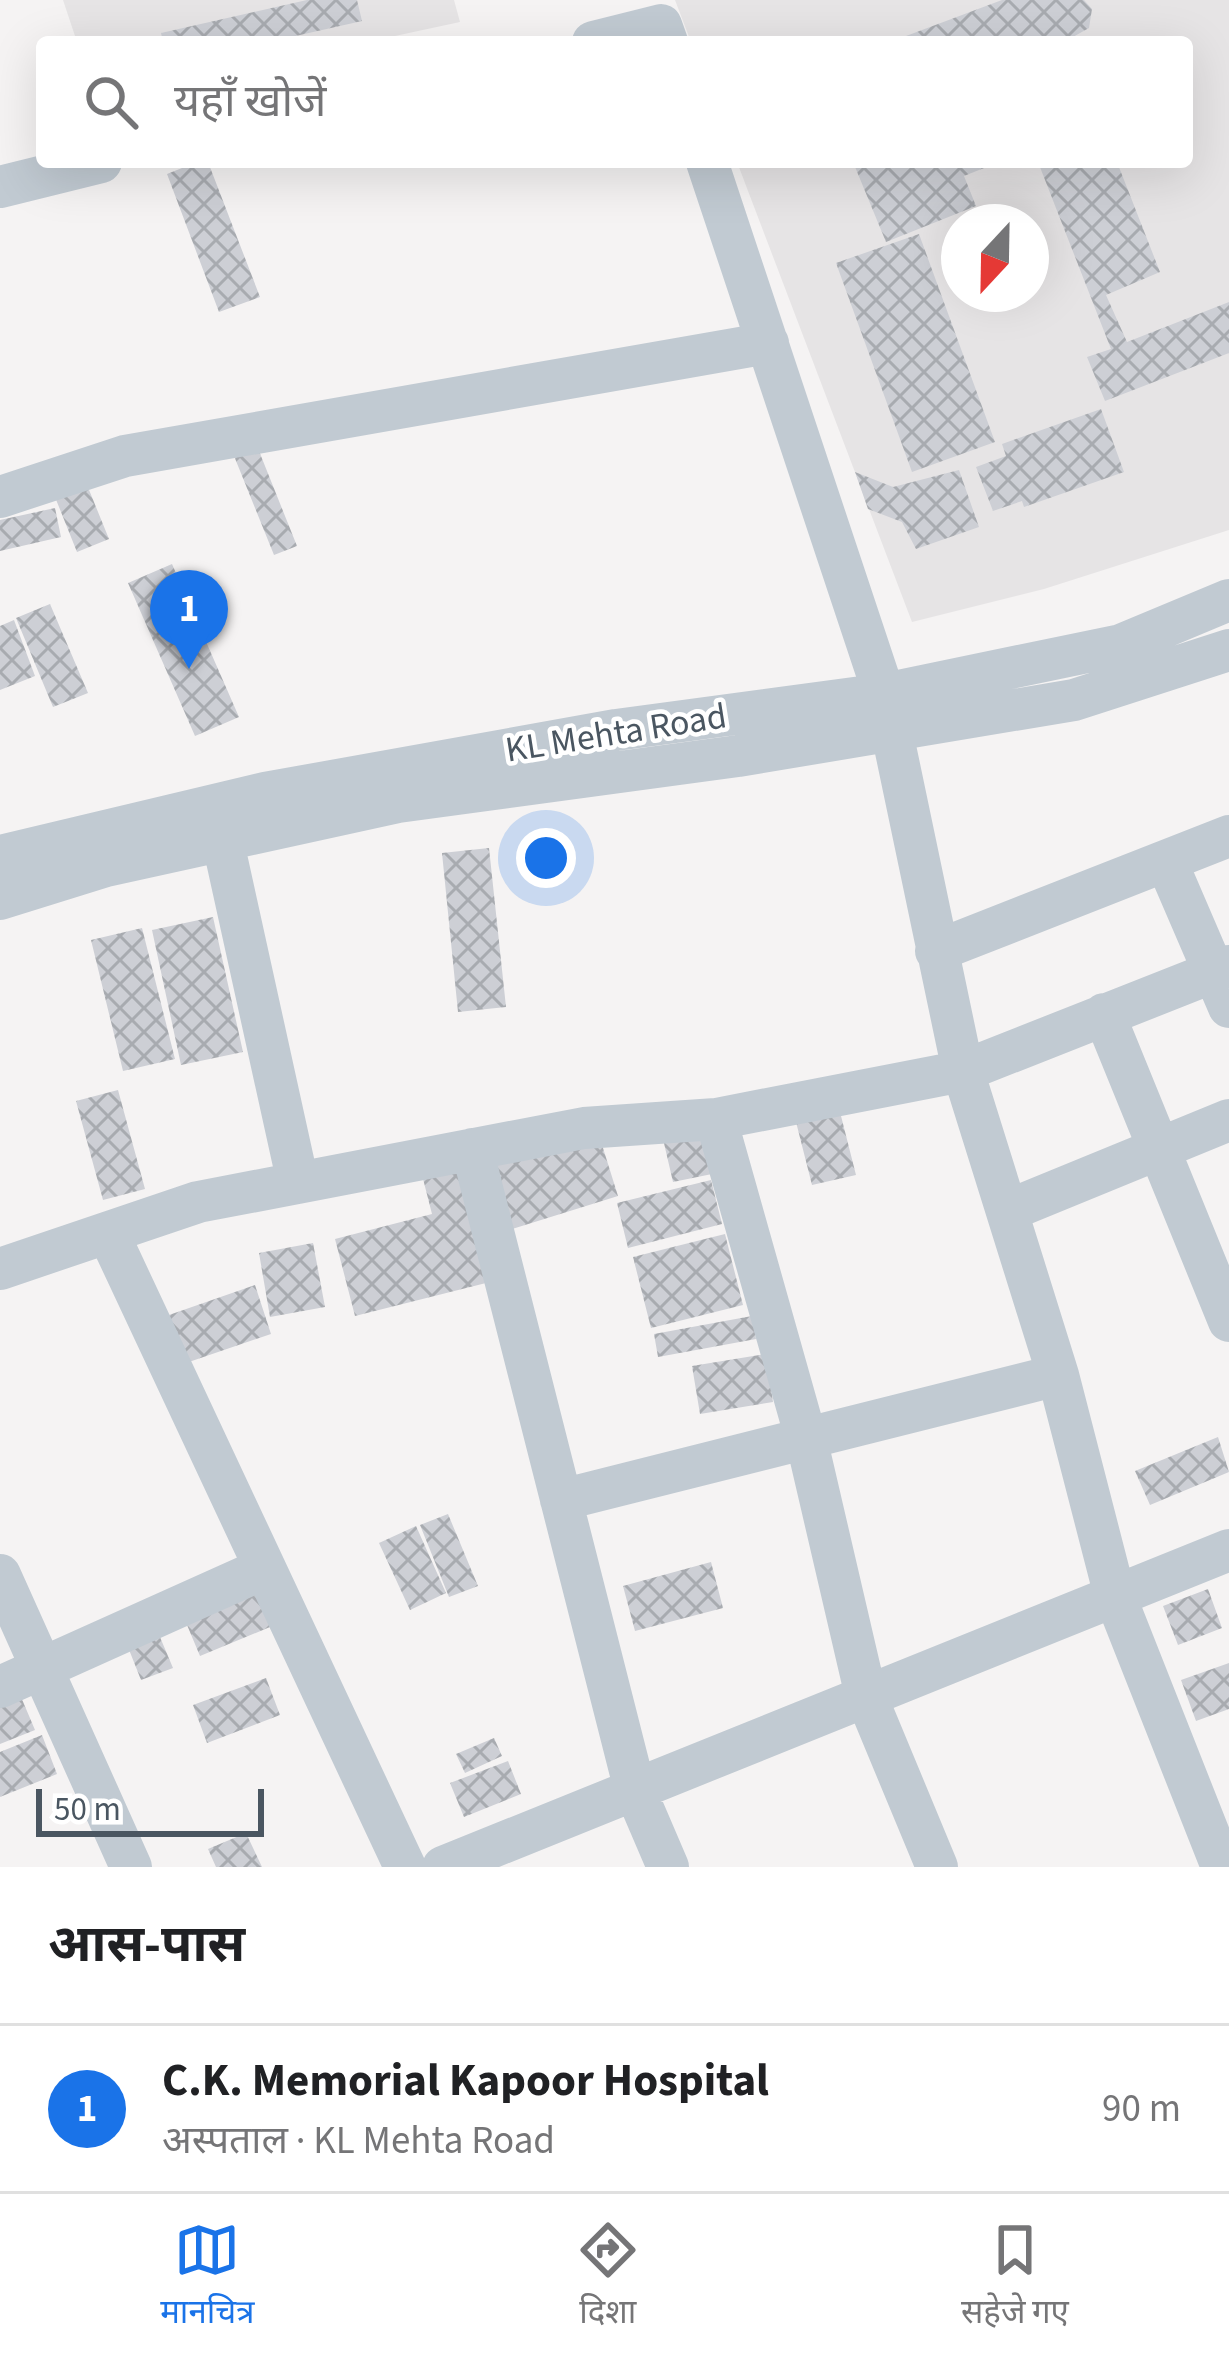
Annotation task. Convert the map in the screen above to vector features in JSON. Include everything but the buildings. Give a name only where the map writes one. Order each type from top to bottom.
[{"type":"street","points":[[613,36],[661,22]]},
{"type":"street","points":[[0,187],[76,168]]},
{"type":"street","points":[[709,168],[888,712],[963,1071],[1058,1375],[1115,1596],[1222,1867]]},
{"type":"street","points":[[0,497],[125,457],[768,343]]},
{"type":"street","name":"KL Mehta Road","points":[[0,856],[219,822],[398,802],[888,712],[1121,645],[1229,601]]},
{"type":"street","name":"KL Mehta Road","points":[[888,712],[1074,700],[1229,650]]},
{"type":"street","points":[[219,822],[298,1183]]},
{"type":"street","name":"KL Mehta Road","points":[[0,899],[106,866],[219,822]]},
{"type":"street","points":[[936,951],[1229,836]]},
{"type":"street","points":[[0,1269],[198,1202],[584,1128],[716,1119],[963,1071],[1104,1014],[1224,982],[1167,863]]},
{"type":"street","points":[[1104,1014],[1224,1294]]},
{"type":"street","points":[[716,1119],[806,1438],[866,1696],[937,1867]]},
{"type":"street","points":[[1007,1211],[1229,1120]]},
{"type":"street","points":[[472,1149],[635,1790],[668,1867]]},
{"type":"street","points":[[108,1233],[405,1867]]},
{"type":"street","points":[[561,1500],[1058,1375]]},
{"type":"street","points":[[443,1867],[1229,1550]]},
{"type":"street","points":[[0,1687],[265,1568]]},
{"type":"street","points":[[0,1575],[131,1867]]},
{"type":"shaded area","points":[[63,0],[454,0],[460,22],[395,36],[75,36]]},
{"type":"shaded area","points":[[675,0],[1229,0],[1229,530],[1044,589],[912,622],[739,168],[1193,168],[1193,36],[689,36]]},
{"type":"place","name":"C.K. Memorial Kapoor Hospital","points":[[189,669]]}]
